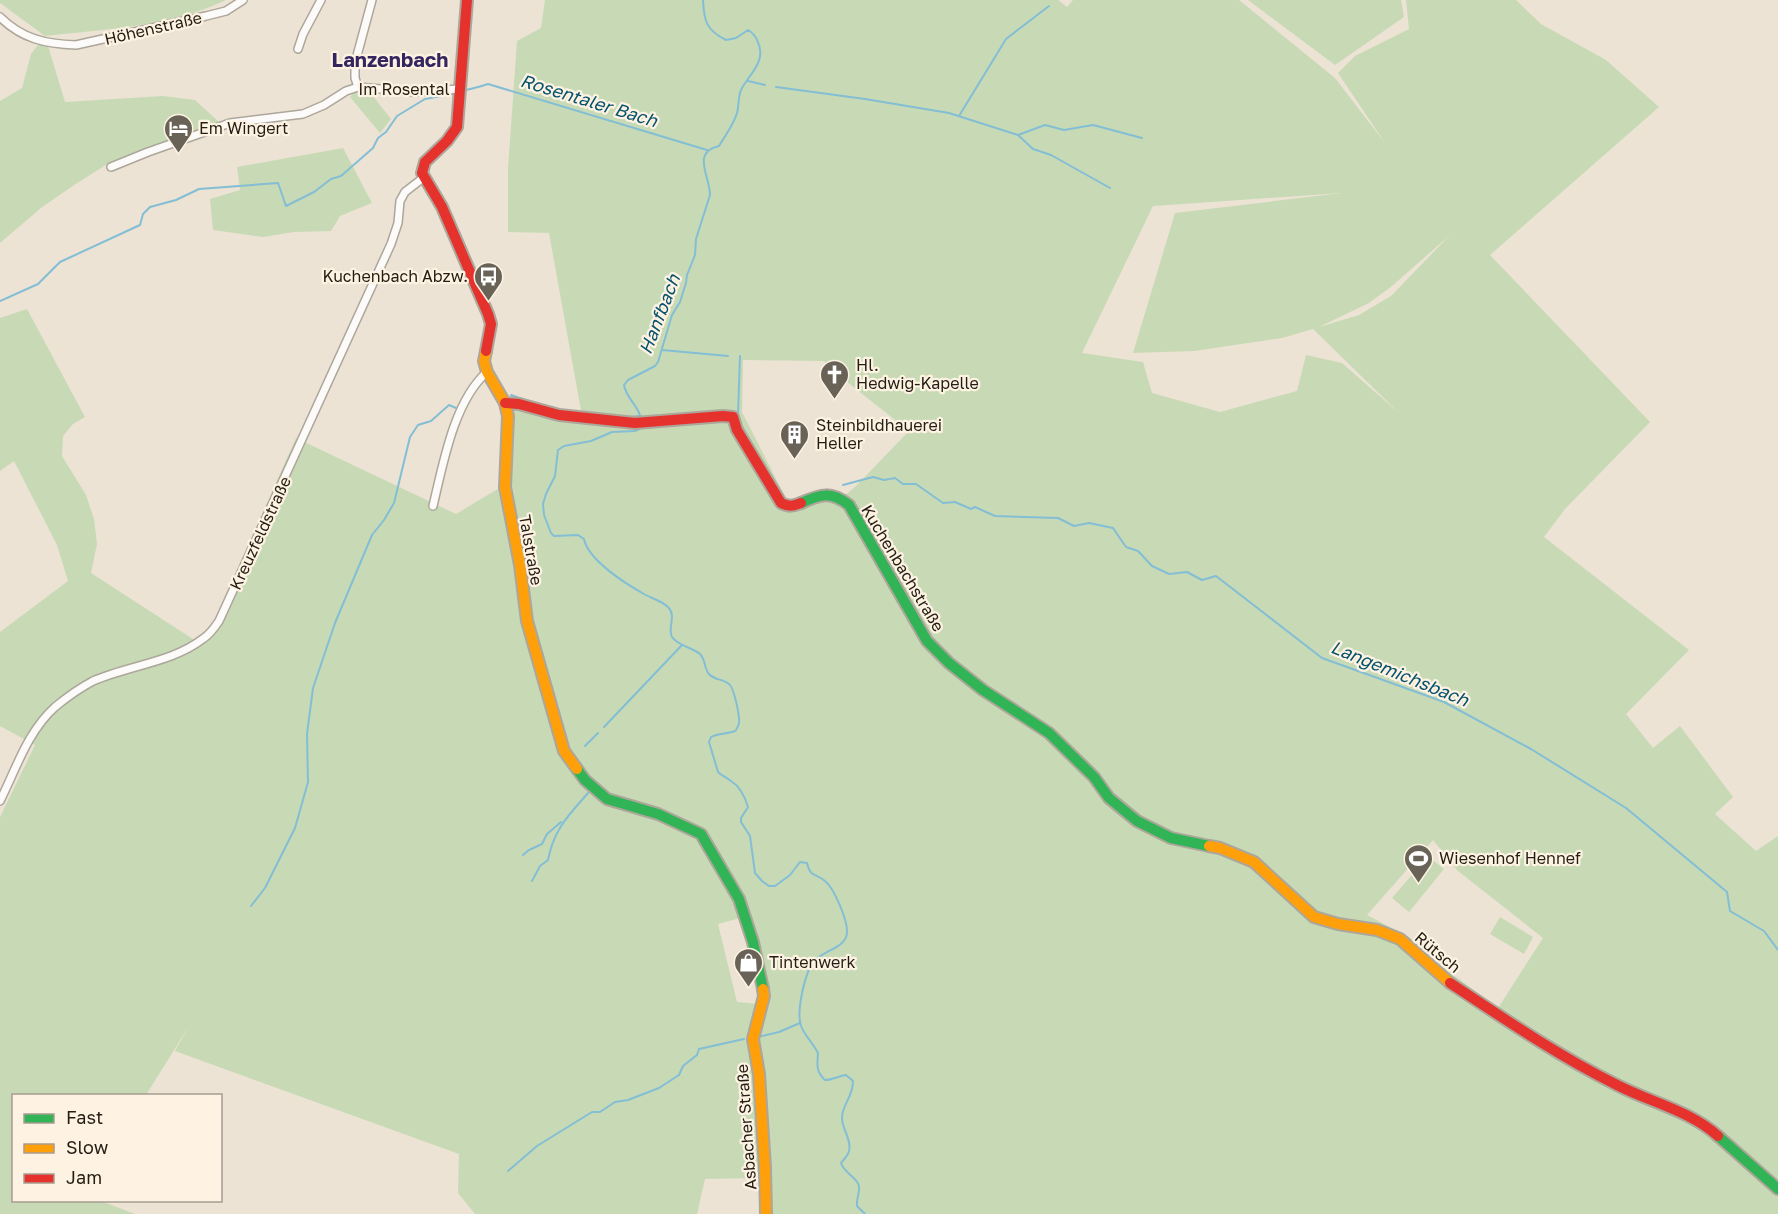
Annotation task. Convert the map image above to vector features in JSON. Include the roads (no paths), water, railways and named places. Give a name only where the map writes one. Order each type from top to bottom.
[{"type":"street","name":"Höhenstraße","points":[[0,17],[28,38],[59,44],[82,44],[206,16],[226,10],[243,0]]},
{"type":"street","points":[[297,49],[321,0]]},
{"type":"street","points":[[358,87],[355,78],[356,63],[372,0]]},
{"type":"street","points":[[433,506],[451,433],[475,382],[487,372],[484,361],[491,324],[442,207],[423,178],[422,169],[425,162],[447,141],[457,127],[467,0]]},
{"type":"street","name":"Im Rosental","points":[[111,167],[230,123],[303,114],[358,87],[414,92],[459,89]]},
{"type":"street","name":"Kreuzfeldstraße","points":[[0,801],[34,731],[54,707],[78,689],[94,681],[159,660],[193,646],[207,637],[219,621],[391,244],[398,223],[400,201],[405,192],[423,178]]},
{"type":"street","name":"Talstraße","points":[[487,372],[505,403],[508,416],[504,487],[520,565],[527,621],[564,751],[585,780],[608,800],[658,814],[700,834],[739,899],[753,942],[764,996],[753,1039]]},
{"type":"street","name":"Kuchenbachstraße","points":[[505,403],[519,404],[559,416],[635,423],[733,417],[736,429],[781,503],[794,506],[817,496],[830,495],[840,498],[849,505],[927,641],[982,690],[1022,714]]},
{"type":"street","name":"Rütsch","points":[[1022,714],[1049,733],[1094,777],[1109,798],[1137,821],[1171,838],[1220,848],[1254,862],[1314,917],[1338,924],[1377,930],[1400,939],[1450,983],[1574,1063],[1618,1086],[1667,1106],[1707,1126],[1778,1189]]},
{"type":"street","name":"Asbacher Straße","points":[[753,1039],[759,1074],[765,1168],[765,1214]]},
{"type":"waterway","name":"Hanfbach","points":[[641,420],[624,385],[628,380],[655,366],[658,362],[672,315],[680,302],[695,255],[696,239],[710,195],[704,159],[711,149],[719,146],[732,126],[741,90],[759,61],[760,48],[754,34],[748,30],[736,38],[726,40],[707,24],[703,0]]},
{"type":"waterway","points":[[959,116],[1006,39],[1049,6]]},
{"type":"waterway","points":[[748,81],[765,85]]},
{"type":"waterway","name":"Rosentaler Bach","points":[[463,91],[488,84],[707,150]]},
{"type":"waterway","points":[[776,87],[949,113],[1018,135],[1045,125],[1064,130],[1093,125],[1142,138]]},
{"type":"waterway","name":"Rosentaler Bach","points":[[0,301],[38,284],[60,262],[140,225],[143,214],[150,207],[176,200],[199,189],[278,183],[286,206],[314,192],[331,179],[341,176],[373,148],[378,138],[386,132],[397,116],[425,99],[453,94]]},
{"type":"waterway","points":[[1018,135],[1033,149],[1051,155],[1110,188]]},
{"type":"waterway","name":"Langemichsbach","points":[[662,350],[728,356]]},
{"type":"waterway","name":"Langemichsbach","points":[[738,414],[740,356]]},
{"type":"waterway","points":[[511,395],[528,401]]},
{"type":"waterway","points":[[251,906],[265,888],[295,828],[308,782],[307,734],[313,688],[335,623],[372,535],[394,503],[410,437],[418,425],[431,421],[449,405],[456,408]]},
{"type":"waterway","points":[[628,417],[641,416]]},
{"type":"waterway","name":"Hanfbach","points":[[641,425],[641,428],[635,431],[612,432],[591,441],[564,446],[558,450],[555,476],[543,504],[544,515],[554,536],[578,535],[584,539],[593,555],[609,571],[636,590],[668,607],[672,614],[672,637],[700,654],[709,674],[731,686],[738,709],[739,725],[735,731],[711,737],[709,742],[718,772],[737,786],[747,803],[748,807],[741,822],[750,836],[755,873],[769,886],[775,886],[790,875],[800,862],[807,863],[812,873],[829,885],[839,904],[845,919],[846,936],[840,945],[819,957],[811,965],[802,992],[800,1019],[803,1030],[818,1053],[818,1068],[822,1077],[828,1080],[846,1075],[853,1081],[842,1118],[850,1147],[841,1163],[858,1183],[857,1206],[865,1214]]},
{"type":"waterway","name":"Langemichsbach","points":[[741,425],[762,462]]},
{"type":"waterway","name":"Langemichsbach","points":[[843,485],[873,477],[884,480],[895,478],[903,484],[916,484],[943,503],[955,502],[971,509],[975,507],[995,516],[1058,518],[1074,526],[1089,523],[1113,528],[1126,547],[1138,551],[1152,566],[1169,574],[1187,572],[1202,580],[1216,576],[1322,658],[1444,702],[1531,749],[1626,808],[1727,892],[1730,911],[1764,931],[1778,950]]},
{"type":"waterway","points":[[604,727],[682,645]]},
{"type":"waterway","points":[[585,746],[598,733]]},
{"type":"waterway","points":[[532,881],[540,866],[548,860],[558,831],[588,793]]},
{"type":"waterway","points":[[523,855],[542,844],[547,834],[561,822]]},
{"type":"waterway","points":[[758,1037],[779,1032],[800,1023]]},
{"type":"waterway","points":[[508,1171],[537,1146],[592,1112],[600,1112],[615,1102],[628,1100],[659,1088],[679,1075],[683,1066],[697,1055],[699,1049],[744,1039]]},
{"type":"place","name":"Em Wingert","points":[[178,154]]},
{"type":"place","name":"Kuchenbach Abzw.","points":[[489,302]]},
{"type":"place","name":"Hl. Hedwig-Kapelle","points":[[835,400]]},
{"type":"place","name":"Steinbildhauerei Heller","points":[[795,460]]},
{"type":"place","name":"Wiesenhof Hennef","points":[[1418,884]]},
{"type":"place","name":"Tintenwerk","points":[[748,988]]},
{"type":"district","name":"Lanzenbach","points":[[390,59]]}]
